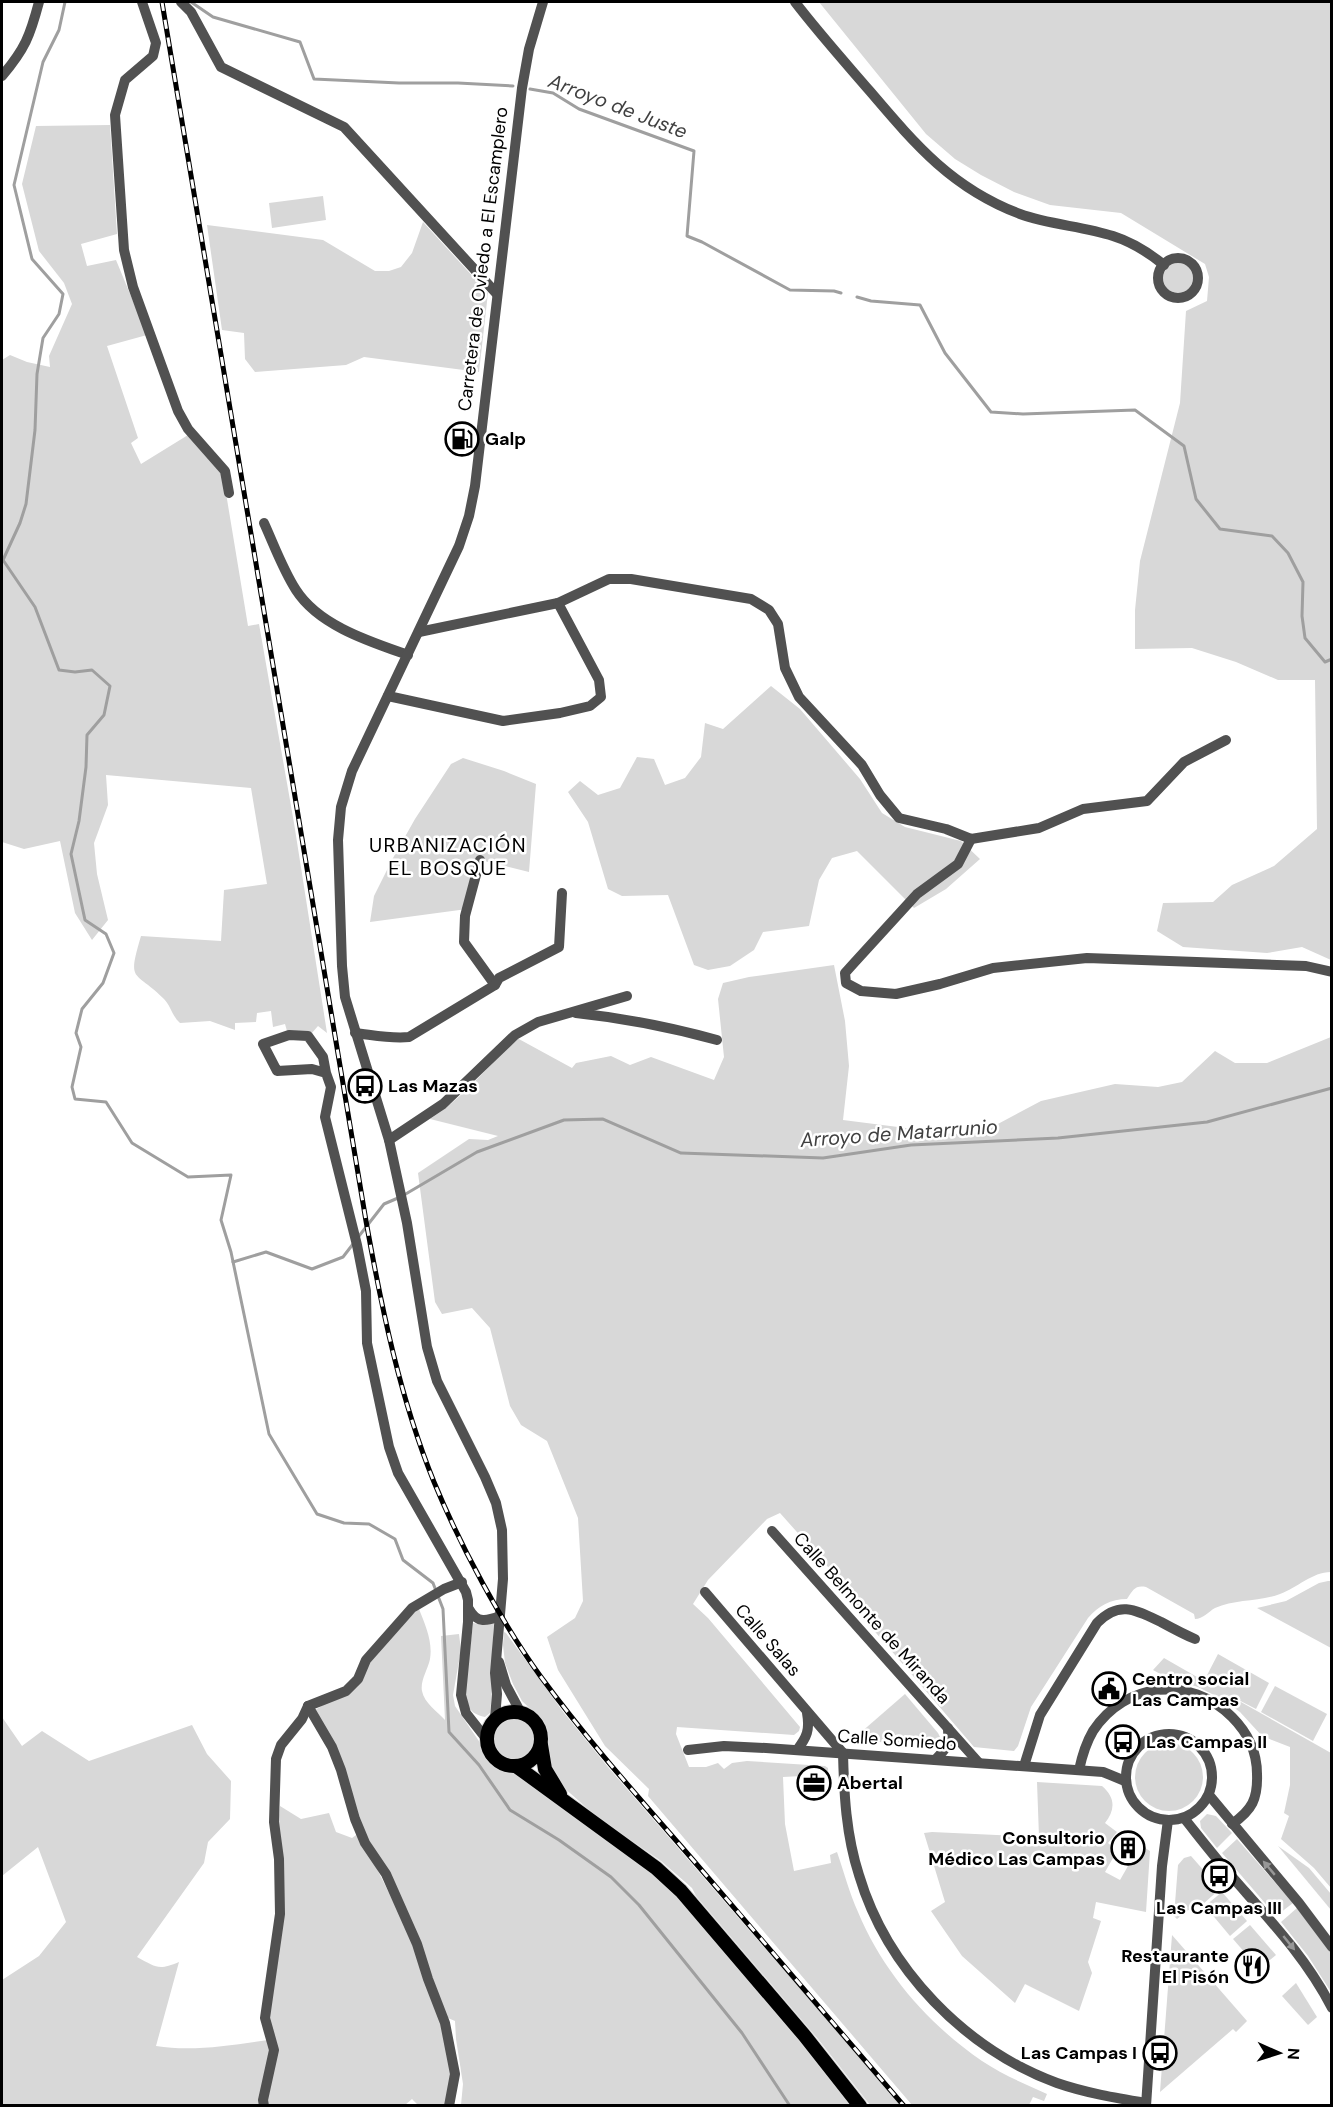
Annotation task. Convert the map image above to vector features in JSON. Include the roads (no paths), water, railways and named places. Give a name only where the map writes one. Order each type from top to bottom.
[{"type":"main road","points":[[541,1745],[537,1754],[527,1762],[508,1766],[494,1757],[488,1741],[494,1719],[503,1714],[521,1713],[538,1725],[545,1769],[568,1805]]},
{"type":"main road","points":[[516,1766],[656,1868],[681,1891],[804,2035],[860,2106]]},
{"type":"street","points":[[2,76],[19,55],[32,31],[39,2]]},
{"type":"street","points":[[142,2],[156,43],[153,56],[125,80],[115,115],[124,250],[133,287],[178,411],[188,429],[225,471],[229,493]]},
{"type":"street","points":[[181,2],[191,12],[221,67],[344,127],[497,294]]},
{"type":"street","name":"Carretera de Oviedo a El Escamplero","points":[[494,1719],[498,1694],[495,1674],[501,1616],[502,1530],[485,1477],[437,1381],[427,1347],[403,1202],[389,1140],[345,997],[338,840],[341,807],[352,771],[459,546],[469,516],[475,486],[522,88],[529,49],[543,2]]},
{"type":"street","points":[[795,2],[916,145],[952,177],[984,197],[1020,214],[1112,235],[1146,250],[1164,265]]},
{"type":"street","points":[[264,523],[296,590],[306,602],[319,613],[364,640],[408,655]]},
{"type":"street","points":[[419,632],[558,603],[609,579],[632,579],[751,599],[769,610],[778,624],[785,668],[798,698],[862,765],[880,795],[899,818],[945,829],[971,839],[1039,828],[1083,809],[1147,801],[1184,762],[1226,741]]},
{"type":"street","points":[[388,696],[503,721],[560,713],[590,706],[601,697],[599,680],[558,603]]},
{"type":"street","points":[[971,839],[958,864],[917,894],[845,973],[846,983],[861,991],[896,994],[993,968],[1087,958],[1306,966],[1332,972]]},
{"type":"street","points":[[480,860],[465,916],[464,942],[495,985]]},
{"type":"street","points":[[355,1034],[394,1039],[409,1037],[495,985],[499,978],[559,947],[562,893]]},
{"type":"street","points":[[389,1140],[444,1104],[515,1035],[538,1022],[627,996]]},
{"type":"street","points":[[570,1012],[619,1018],[686,1031],[717,1040]]},
{"type":"street","points":[[326,1073],[312,1069],[277,1071],[263,1044],[289,1035],[308,1036],[322,1057],[331,1087],[326,1117],[366,1292],[367,1343],[389,1447],[398,1473],[462,1582],[469,1610],[461,1695],[466,1713],[488,1741]]},
{"type":"street","name":"Calle Belmonte de Miranda","points":[[772,1531],[979,1763]]},
{"type":"street","points":[[264,2106],[263,2100],[274,2050],[265,2018],[280,1914],[279,1859],[274,1822],[276,1759],[281,1745],[302,1719],[308,1706],[346,1691],[358,1679],[366,1660],[412,1608],[444,1589],[462,1582]]},
{"type":"street","name":"Calle Salas","points":[[705,1592],[843,1753]]},
{"type":"street","points":[[1024,1766],[1034,1729],[1043,1709],[1097,1623],[1108,1612],[1120,1609],[1135,1610],[1195,1639]]},
{"type":"street","points":[[469,1610],[476,1619],[482,1621],[501,1616]]},
{"type":"street","name":"Carretera de Oviedo a El Escamplero","points":[[498,1656],[506,1685],[521,1713]]},
{"type":"street","points":[[1079,1770],[1082,1756],[1092,1733],[1118,1704],[1139,1693],[1162,1688],[1196,1693],[1215,1702],[1236,1721],[1245,1733],[1254,1754],[1257,1778],[1254,1801],[1246,1814],[1232,1824]]},
{"type":"street","points":[[308,1706],[335,1755],[365,1843],[386,1874],[417,1944],[445,2023],[455,2074],[449,2106]]},
{"type":"street","points":[[797,1750],[808,1735],[806,1710]]},
{"type":"street","points":[[466,1713],[479,1719],[494,1719]]},
{"type":"street","name":"Calle Belmonte de Miranda","points":[[935,1760],[946,1750],[949,1743],[948,1728]]},
{"type":"street","points":[[1162,1734],[1182,1735],[1199,1745],[1210,1762],[1212,1781],[1209,1795],[1198,1810],[1184,1818],[1168,1820],[1148,1815],[1136,1806],[1128,1792],[1125,1780],[1126,1768],[1137,1747],[1149,1738],[1162,1734]]},
{"type":"street","name":"Calle Somiedo","points":[[688,1750],[724,1746],[1103,1772],[1126,1768]]},
{"type":"street","points":[[843,1753],[845,1811],[859,1875],[882,1930],[902,1962],[925,1991],[948,2016],[974,2037],[1023,2068],[1080,2090],[1147,2105],[1162,1866],[1168,1820]]},
{"type":"street","name":"Calle Somiedo","points":[[1103,1772],[1125,1780]]},
{"type":"street","points":[[1209,1795],[1299,1903],[1332,1947]]},
{"type":"street","points":[[1184,1818],[1290,1944],[1310,1970],[1332,2008]]},
{"type":"waterway","points":[[65,2],[59,30],[43,62],[14,185],[32,259],[63,294],[59,314],[43,338],[37,374],[35,430],[26,504],[3,560],[35,607],[59,670],[75,672],[92,670],[110,686],[104,715],[87,735],[86,767],[79,821],[71,854],[85,920],[106,934],[114,953],[103,983],[82,1009],[76,1033],[81,1047],[72,1087],[75,1099],[106,1102],[132,1143],[188,1177],[231,1175],[221,1220],[231,1252],[269,1434],[317,1514],[344,1523],[369,1524],[395,1539],[403,1560],[433,1583],[443,1609],[449,1732],[479,1765],[510,1810],[559,1840],[611,1877],[639,1905],[742,2033],[790,2106]]},
{"type":"waterway","name":"Arroyo de Juste","points":[[191,2],[213,17],[300,42],[314,79],[513,86]]},
{"type":"waterway","name":"Arroyo de Juste","points":[[530,89],[553,93],[579,109],[694,151],[687,236],[790,290],[841,293]]},
{"type":"waterway","name":"Arroyo de Juste","points":[[857,297],[871,301],[920,305],[945,353],[991,412],[1023,414],[1135,410],[1184,446],[1196,499],[1220,529],[1272,536],[1288,553],[1303,582],[1302,616],[1305,638],[1325,662],[1332,659]]},
{"type":"waterway","name":"Arroyo de Matarrunio","points":[[404,1195],[477,1152],[564,1120],[603,1119],[681,1153],[823,1158],[911,1145],[1058,1138],[1207,1122],[1332,1088]]},
{"type":"waterway","name":"Arroyo de Matarrunio","points":[[359,1236],[384,1204],[398,1198]]},
{"type":"waterway","name":"Arroyo de Matarrunio","points":[[233,1262],[266,1252],[312,1269],[343,1257],[353,1244]]},
{"type":"railway","points":[[162,2],[366,1221],[393,1353],[422,1450],[444,1506],[469,1557],[496,1608],[541,1677],[615,1770],[904,2106]]},
{"type":"place","name":"Galp","points":[[462,439]]},
{"type":"place","name":"Las Mazas","points":[[365,1086]]},
{"type":"place","name":"Centro social Las Campas","points":[[1109,1689]]},
{"type":"place","name":"Las Campas II","points":[[1123,1742]]},
{"type":"place","name":"Abertal","points":[[814,1783]]},
{"type":"place","name":"Consultorio Médico Las Campas","points":[[1128,1848]]},
{"type":"place","name":"Las Campas III","points":[[1219,1876]]},
{"type":"place","name":"Restaurante El Pisón","points":[[1252,1966]]},
{"type":"place","name":"Las Campas I","points":[[1160,2053]]},
{"type":"district","name":"URBANIZACIÓN EL BOSQUE","points":[[448,856]]}]
